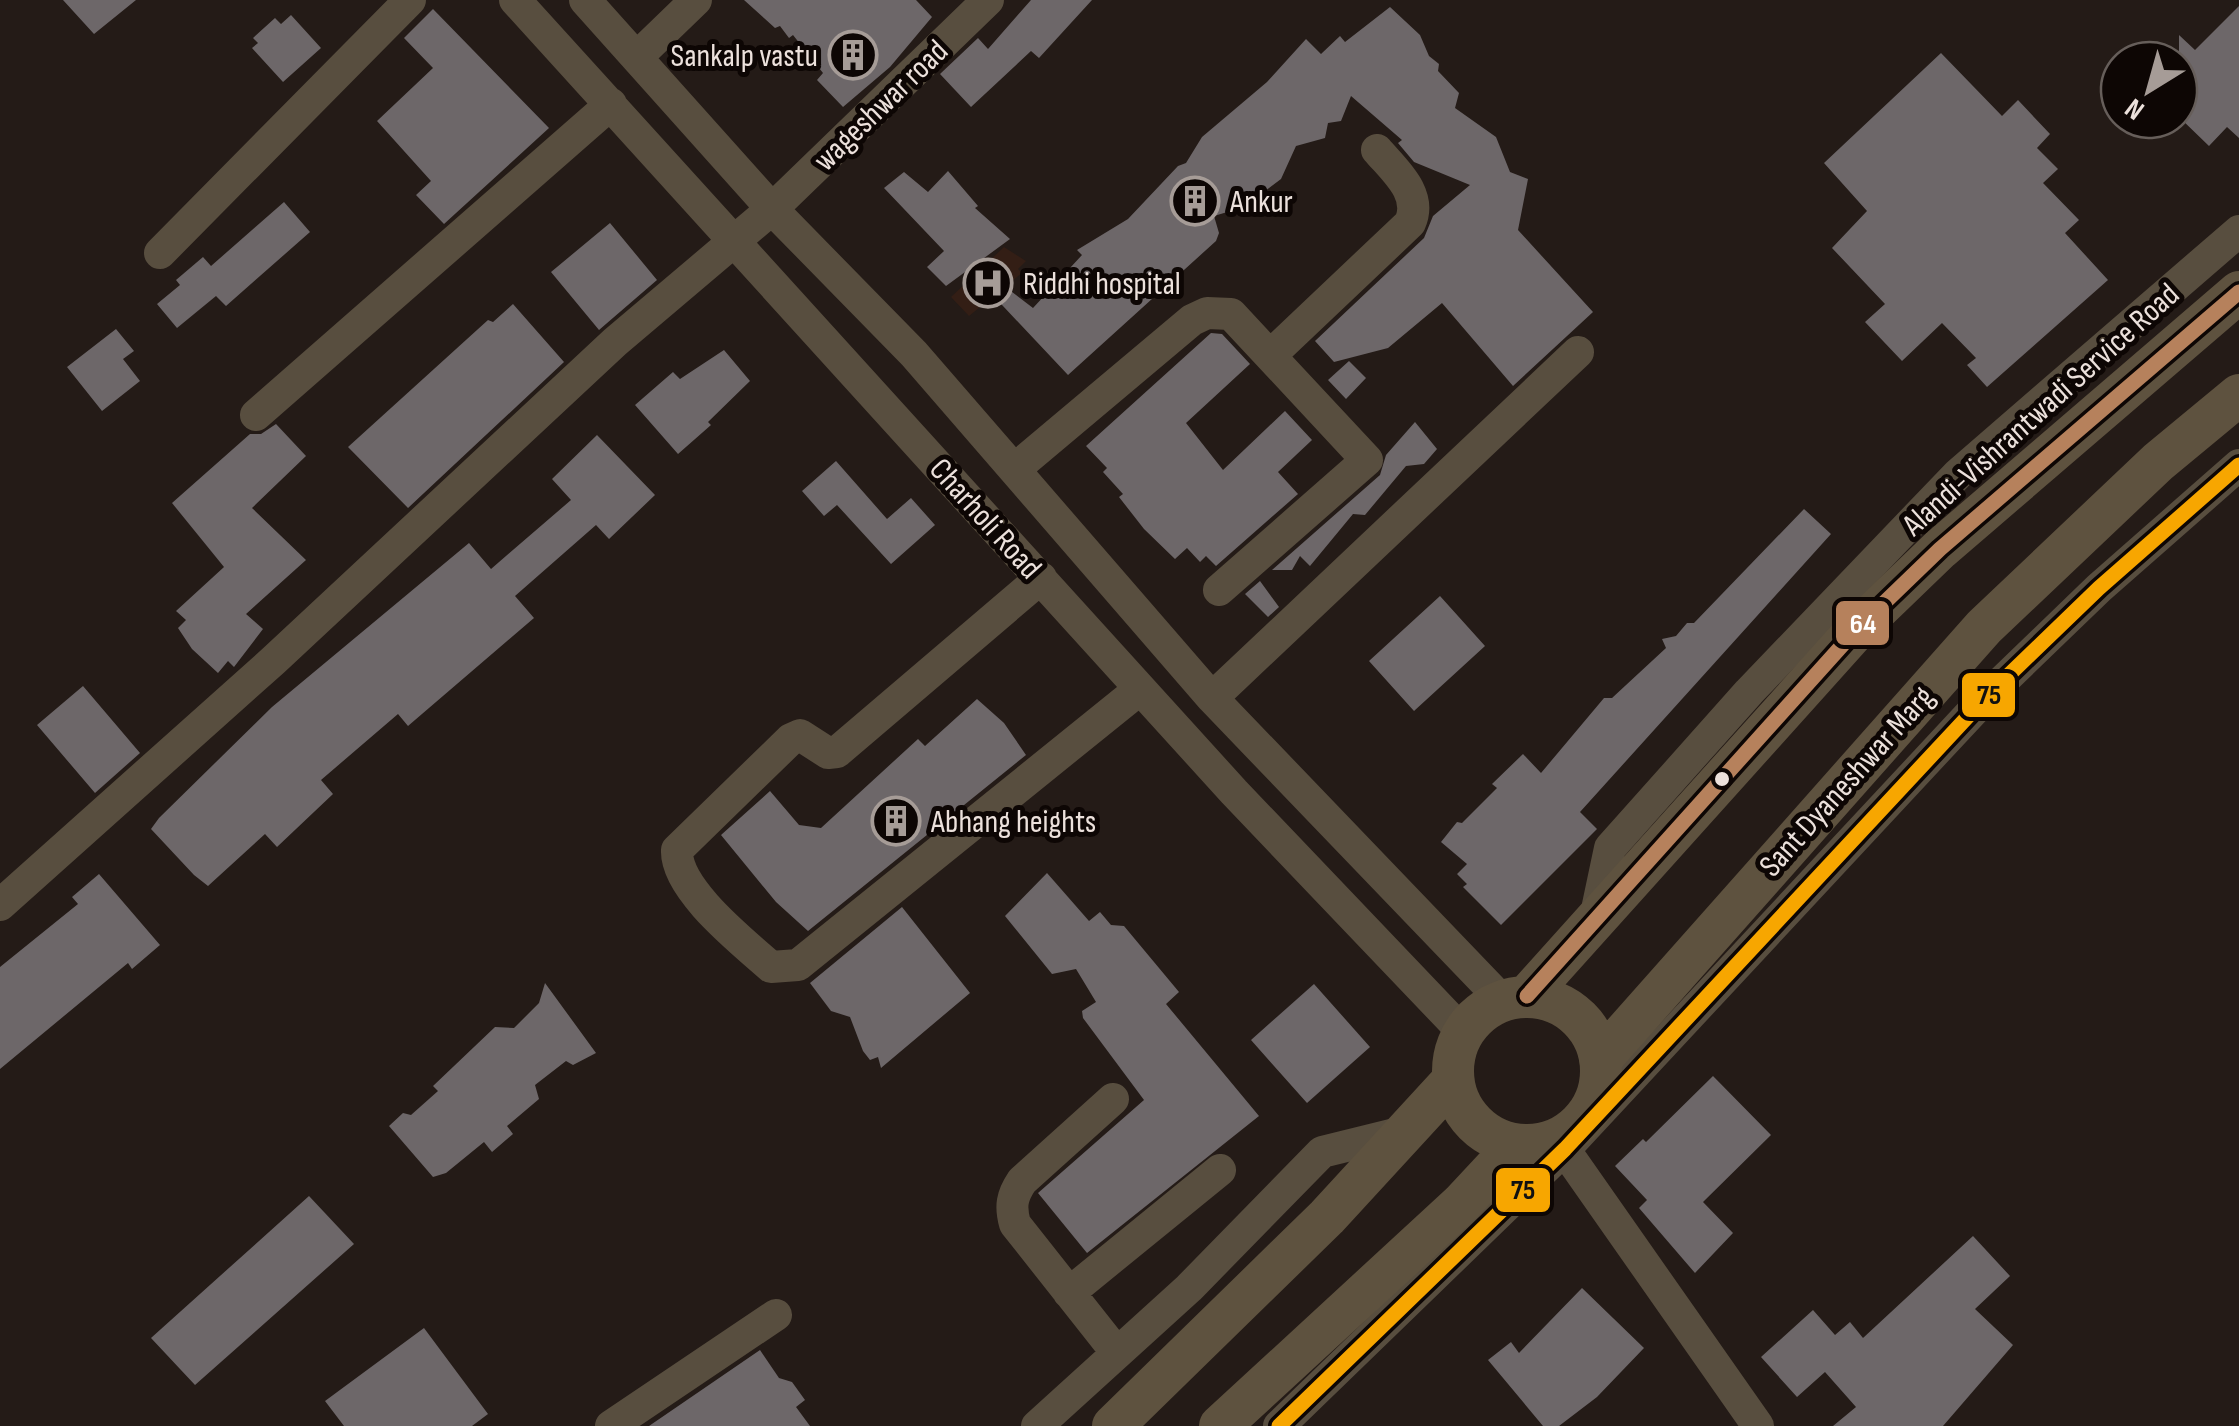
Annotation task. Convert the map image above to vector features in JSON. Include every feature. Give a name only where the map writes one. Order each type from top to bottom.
[{"type":"main road","points":[[1546,1144],[1493,1138],[1473,1124],[1452,1081],[1453,1055],[1462,1032],[1480,1012],[1514,998],[1595,919],[1856,630],[1940,549],[2239,292]]},
{"type":"main road","name":"Sant Dyaneshwar Marg","points":[[1600,1060],[1984,627],[2158,462],[2239,395]]},
{"type":"main road","points":[[1220,1426],[1461,1204],[1582,1122],[1595,1102],[1602,1080],[1591,1033],[1574,1013],[1552,1000],[1514,998]]},
{"type":"main road","points":[[1112,1426],[1327,1217],[1452,1081]]},
{"type":"street","points":[[160,253],[410,0]]},
{"type":"street","name":"Charholi Road","points":[[514,0],[1140,689],[1462,1032]]},
{"type":"street","name":"Charholi Road","points":[[585,0],[772,209],[914,354],[1212,698],[1331,822],[1514,998]]},
{"type":"street","points":[[637,56],[696,0]]},
{"type":"street","name":"wageshwar road","points":[[0,905],[274,660],[616,342],[772,209],[982,2]]},
{"type":"street","points":[[256,415],[611,104]]},
{"type":"street","points":[[1272,354],[1410,224],[1416,210],[1413,198],[1377,150]]},
{"type":"street","name":"Alandi-Vishrantwadi Service Road","points":[[1595,919],[1610,848],[1750,692],[1958,474],[2239,232]]},
{"type":"street","points":[[1016,468],[1192,320],[1207,313],[1231,314],[1367,460],[1219,590]]},
{"type":"street","points":[[1212,698],[1578,352]]},
{"type":"street","points":[[1279,1426],[1546,1144],[1986,697],[2099,588],[2239,465]]},
{"type":"street","points":[[1041,578],[837,752],[828,754],[800,735],[791,738],[677,850],[681,874],[723,924],[771,967],[798,965],[1140,689]]},
{"type":"street","points":[[1295,853],[1331,822]]},
{"type":"street","points":[[1113,1099],[1022,1181],[1013,1195],[1015,1224],[1118,1353]]},
{"type":"street","points":[[1038,1426],[1118,1353],[1322,1152],[1407,1131]]},
{"type":"street","points":[[1546,1144],[1758,1426]]},
{"type":"street","points":[[1070,1293],[1220,1170]]},
{"type":"street","points":[[611,1426],[776,1314]]},
{"type":"shaded area","name":"Riddhi hospital","points":[[1004,247],[1026,261],[1018,269],[1022,273],[969,316],[951,297]]},
{"type":"building","points":[[63,0],[136,0],[94,34]]},
{"type":"building","name":"Sankalp vastu","points":[[744,0],[916,0],[932,17],[890,67],[843,107],[817,80],[823,73],[793,35],[789,38],[780,26],[775,28]]},
{"type":"building","points":[[1031,0],[1092,0],[1039,58],[1031,51],[971,107],[940,74],[978,38],[988,49]]},
{"type":"building","points":[[2239,6],[2239,138],[2227,127],[2209,146],[2199,136],[2199,46]]},
{"type":"building","name":"Ankur","points":[[1390,7],[1420,35],[1429,56],[1439,64],[1438,71],[1459,93],[1455,108],[1496,137],[1510,172],[1528,179],[1518,230],[1593,312],[1513,386],[1442,303],[1388,348],[1334,362],[1315,341],[1424,238],[1433,216],[1470,185],[1414,162],[1398,143],[1402,140],[1351,96],[1341,121],[1328,123],[1325,138],[1296,146],[1281,179],[1244,207],[1214,216],[1219,233],[1216,241],[1068,375],[987,289],[995,279],[1033,308],[1082,255],[1077,250],[1128,219],[1178,166],[1186,163],[1202,137],[1267,82],[1306,39],[1321,54],[1340,36],[1345,42]]},
{"type":"building","points":[[433,9],[549,128],[444,224],[416,195],[431,181],[377,121],[433,68],[404,38]]},
{"type":"building","points":[[291,15],[321,48],[283,82],[252,48],[258,43],[253,38],[275,18],[281,24]]},
{"type":"building","points":[[1941,53],[2002,116],[2018,100],[2050,134],[2037,148],[2058,169],[2043,183],[2079,220],[2065,233],[2108,280],[1987,387],[1967,365],[1976,358],[1942,323],[1902,361],[1865,322],[1885,304],[1832,248],[1867,211],[1824,163]]},
{"type":"building","points":[[948,171],[978,206],[975,208],[1010,239],[946,286],[927,267],[944,251],[884,188],[904,172],[928,192]]},
{"type":"building","points":[[284,202],[310,232],[226,306],[216,296],[177,328],[157,304],[180,285],[176,280],[203,257],[211,266]]},
{"type":"building","points":[[610,223],[657,280],[599,330],[551,272]]},
{"type":"building","points":[[513,304],[564,362],[408,508],[348,447],[488,320],[493,322]]},
{"type":"building","points":[[116,329],[134,351],[123,359],[140,381],[102,411],[67,367]]},
{"type":"building","points":[[1211,333],[1222,334],[1250,364],[1186,423],[1223,470],[1285,411],[1312,440],[1278,472],[1298,494],[1216,566],[1206,556],[1200,562],[1187,548],[1175,559],[1144,529],[1119,497],[1123,494],[1103,472],[1107,468],[1086,446]]},
{"type":"building","points":[[724,350],[750,381],[708,422],[711,425],[678,454],[635,405],[673,372],[680,379]]},
{"type":"building","points":[[1349,361],[1366,378],[1346,399],[1328,380]]},
{"type":"building","points":[[1415,422],[1437,449],[1424,464],[1406,466],[1365,515],[1353,514],[1310,566],[1300,556],[1292,570],[1272,570],[1380,475],[1386,455]]},
{"type":"building","points":[[276,424],[306,456],[252,508],[306,560],[246,614],[263,629],[234,667],[228,661],[218,673],[192,649],[178,628],[186,620],[176,611],[224,567],[172,503],[250,434],[261,434]]},
{"type":"building","points":[[597,435],[655,495],[609,539],[596,525],[515,596],[534,618],[408,726],[398,714],[321,780],[333,794],[277,847],[265,834],[208,886],[194,875],[151,829],[159,818],[272,707],[469,543],[491,569],[571,500],[552,479]]},
{"type":"building","points":[[836,461],[887,519],[911,498],[935,525],[891,564],[837,505],[824,516],[802,491]]},
{"type":"building","points":[[1804,509],[1831,534],[1580,812],[1597,829],[1501,925],[1463,887],[1467,884],[1457,874],[1467,864],[1441,842],[1457,822],[1462,823],[1497,788],[1492,784],[1523,754],[1541,773],[1604,698],[1612,698],[1666,648],[1662,639],[1676,636],[1687,623],[1694,623]]},
{"type":"building","points":[[1260,581],[1279,607],[1268,617],[1245,594]]},
{"type":"building","points":[[1440,596],[1485,646],[1414,711],[1369,661]]},
{"type":"building","points":[[83,686],[140,753],[95,793],[37,725]]},
{"type":"building","name":"Abhang heights","points":[[977,699],[1004,723],[1026,755],[808,931],[776,902],[721,835],[770,791],[799,825],[821,828],[918,739],[925,746]]},
{"type":"building","points":[[1047,873],[1089,921],[1100,912],[1111,925],[1124,926],[1179,992],[1166,1004],[1259,1116],[1087,1253],[1038,1193],[1144,1100],[1083,1018],[1082,1011],[1096,1002],[1076,969],[1052,974],[1005,916]]},
{"type":"building","points":[[99,874],[160,945],[132,969],[128,963],[0,1069],[0,967],[78,904],[72,897]]},
{"type":"building","points":[[902,907],[970,993],[881,1068],[878,1057],[870,1060],[863,1051],[850,1017],[831,1011],[810,983]]},
{"type":"building","points":[[545,983],[596,1053],[573,1065],[566,1061],[535,1085],[539,1099],[507,1126],[513,1134],[492,1152],[484,1142],[446,1173],[433,1177],[389,1126],[403,1113],[411,1115],[438,1091],[433,1086],[495,1027],[514,1028],[539,1003]]},
{"type":"building","points":[[1314,984],[1370,1047],[1307,1103],[1251,1040]]},
{"type":"building","points":[[1713,1076],[1771,1135],[1703,1202],[1733,1233],[1695,1273],[1639,1208],[1647,1200],[1615,1166],[1643,1139],[1646,1142]]},
{"type":"building","points":[[309,1196],[354,1244],[195,1385],[151,1338]]},
{"type":"building","points":[[1973,1236],[2010,1276],[1975,1309],[2013,1345],[1943,1426],[1833,1426],[1856,1407],[1825,1372],[1797,1397],[1761,1357],[1813,1310],[1835,1335],[1850,1322],[1863,1338]]},
{"type":"building","points":[[1582,1288],[1644,1348],[1597,1397],[1559,1426],[1543,1426],[1488,1360],[1511,1342],[1519,1353]]},
{"type":"building","points":[[424,1328],[488,1414],[472,1426],[344,1426],[325,1401]]},
{"type":"building","points":[[760,1350],[779,1378],[792,1382],[805,1400],[796,1407],[810,1426],[649,1426]]},
{"type":"transit line","name":"64","points":[[1527,996],[1856,630],[1940,549],[2239,292]]},
{"type":"transit line","name":"75","points":[[1279,1426],[1565,1149],[1986,697],[2099,588],[2239,465]]},
{"type":"place","name":"Sankalp vastu","points":[[853,55]]},
{"type":"place","name":"Ankur","points":[[1195,201]]},
{"type":"place","name":"Riddhi hospital","points":[[988,283]]},
{"type":"place","name":"Abhang heights","points":[[896,821]]}]
